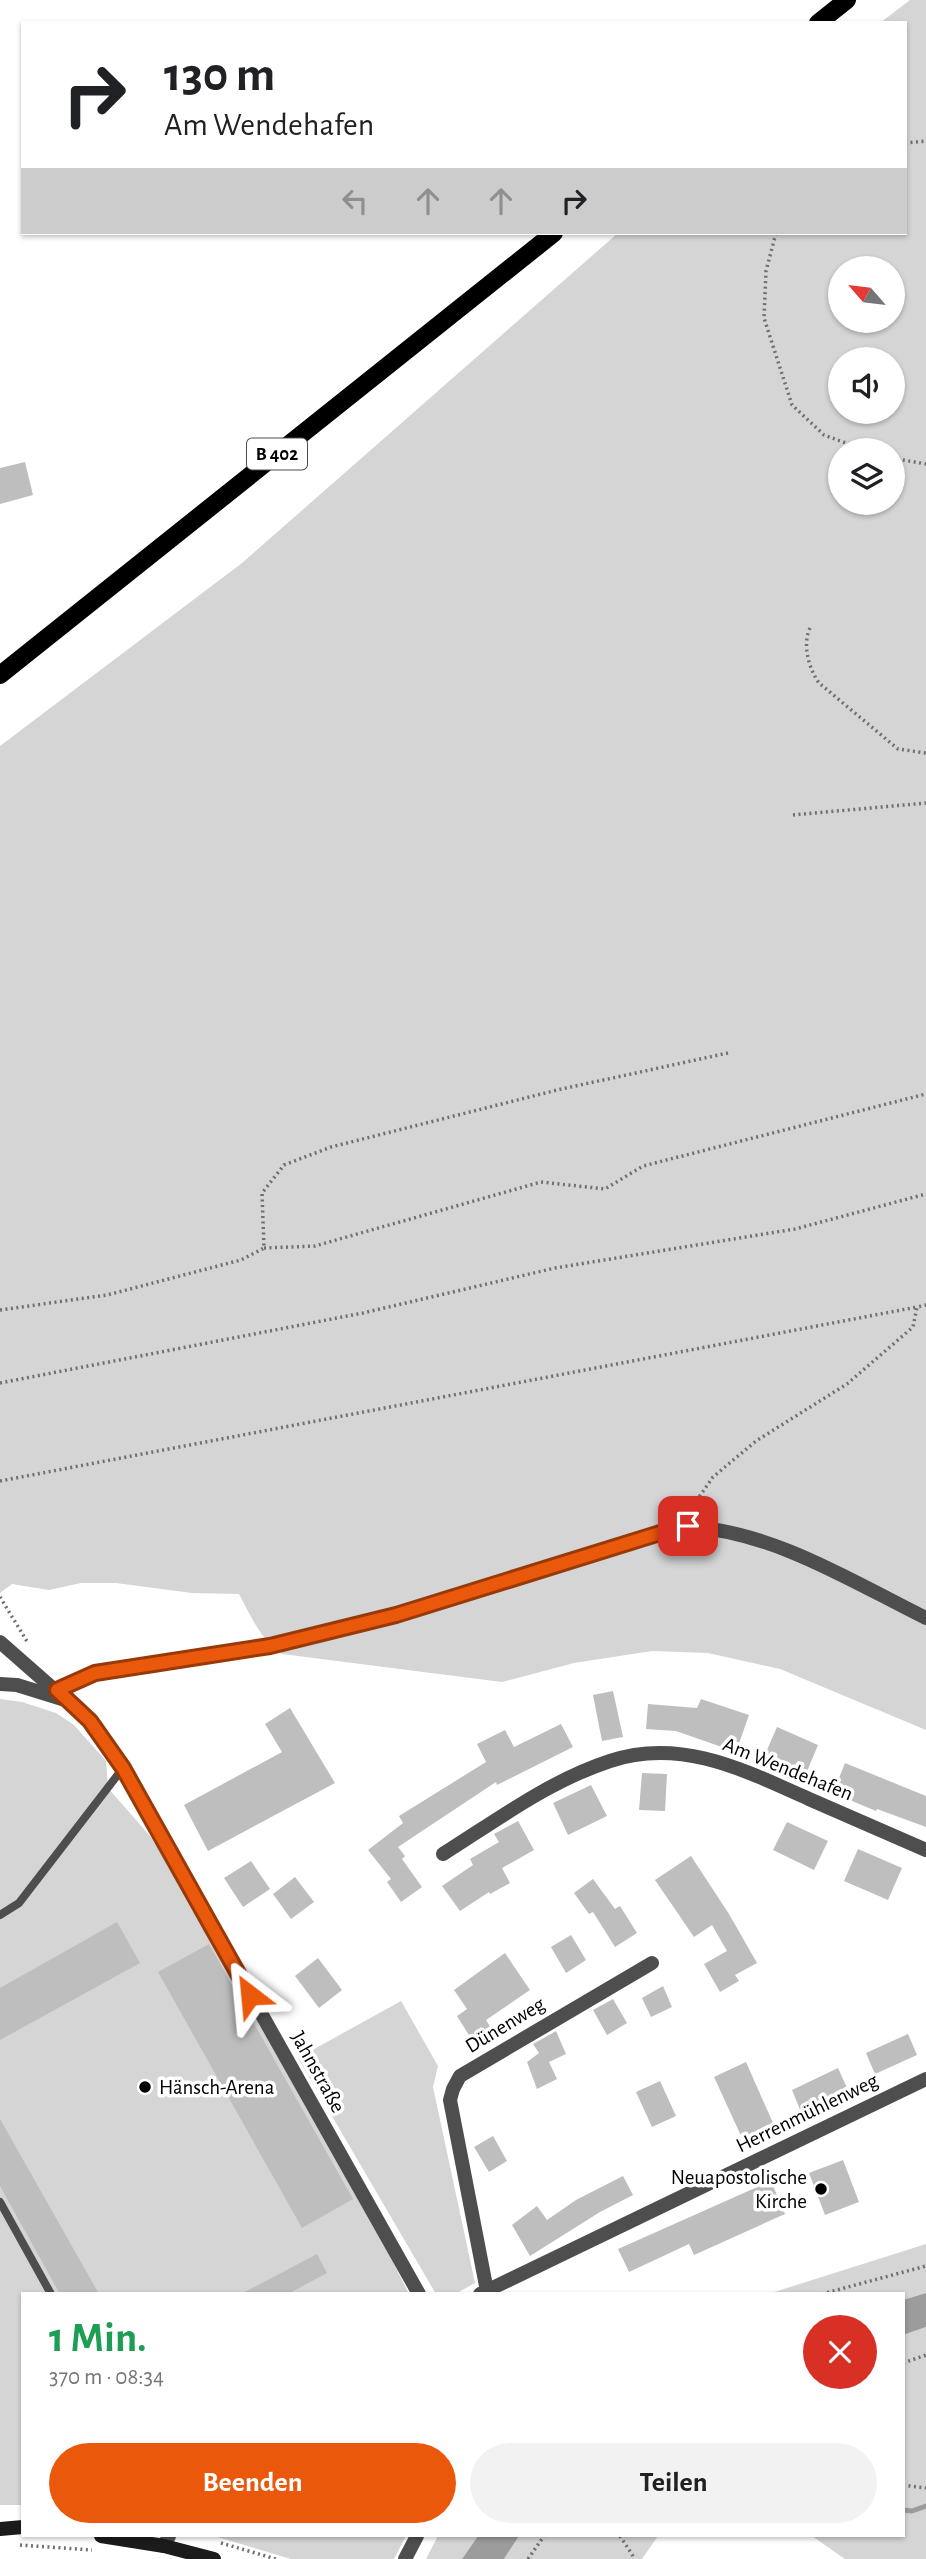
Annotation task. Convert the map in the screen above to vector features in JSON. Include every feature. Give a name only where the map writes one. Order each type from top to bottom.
[{"type":"main road","points":[[821,21],[847,0]]},
{"type":"main road","name":"B 402","points":[[0,675],[551,235]]},
{"type":"street","points":[[0,1684],[62,1695],[95,1673],[270,1646],[406,1612],[688,1526],[733,1533],[783,1548],[926,1618]]},
{"type":"street","name":"Jahnstraße","points":[[0,1642],[90,1721],[123,1768],[418,2292]]},
{"type":"street","name":"Am Wendehafen","points":[[443,1854],[560,1780],[612,1760],[646,1754],[685,1754],[727,1763],[926,1850]]},
{"type":"street","name":"Dünenweg","points":[[483,2292],[450,2100],[453,2089],[460,2076],[652,1963]]},
{"type":"street","name":"Herrenmühlenweg","points":[[483,2292],[926,2079]]},
{"type":"street","points":[[0,2529],[21,2528]]},
{"type":"street","points":[[114,2537],[166,2541],[214,2559]]},
{"type":"street","points":[[405,2559],[416,2537]]},
{"type":"lane","points":[[0,1915],[19,1903],[123,1768]]},
{"type":"lane","points":[[0,2202],[50,2292]]},
{"type":"path","points":[[907,144],[926,141]]},
{"type":"path","points":[[775,235],[766,271],[764,318],[792,405],[824,435],[832,438]]},
{"type":"path","points":[[905,460],[926,464]]},
{"type":"path","points":[[810,628],[806,637],[811,672],[819,683],[898,749],[926,754]]},
{"type":"path","points":[[793,815],[926,803]]},
{"type":"path","points":[[264,1248],[262,1193],[284,1166],[331,1147],[420,1124],[557,1090],[728,1053]]},
{"type":"path","points":[[0,1310],[107,1296],[241,1261],[264,1248],[315,1246],[541,1182],[606,1189],[643,1166],[926,1094]]},
{"type":"path","points":[[0,1383],[363,1313],[555,1268],[795,1229],[926,1194]]},
{"type":"path","points":[[0,1481],[926,1305]]},
{"type":"path","points":[[678,1529],[713,1477],[756,1441],[847,1384],[913,1327],[917,1307]]},
{"type":"path","points":[[829,2292],[926,2266]]},
{"type":"path","points":[[905,2361],[926,2355]]},
{"type":"path","points":[[905,2485],[926,2488]]},
{"type":"path","points":[[528,2559],[543,2537]]},
{"type":"path","points":[[621,2537],[635,2559]]},
{"type":"path","points":[[218,2542],[276,2559]]},
{"type":"path","points":[[11,2545],[98,2551]]},
{"type":"shaded area","points":[[910,0],[926,0],[926,1730],[780,1669],[708,1653],[652,1651],[574,1663],[502,1682],[282,1654],[262,1634],[239,1594],[192,1593],[116,1583],[81,1583],[49,1590],[12,1584],[0,1593],[0,746],[242,563],[616,235],[907,235],[907,21],[883,21]]},
{"type":"shaded area","name":"Hänsch-Arena","points":[[0,1699],[22,1702],[56,1713],[74,1725],[106,1761],[108,1788],[150,1836],[179,1880],[408,2292],[21,2292],[21,2505],[0,2505]]},
{"type":"shaded area","points":[[401,2001],[438,2066],[433,2087],[475,2283],[459,2292],[435,2292],[298,2058]]},
{"type":"shaded area","points":[[926,2244],[926,2293],[905,2299],[905,2292],[774,2292]]},
{"type":"shaded area","points":[[926,2293],[926,2327],[905,2334],[905,2299]]},
{"type":"shaded area","points":[[926,2327],[926,2559],[845,2559],[813,2537],[905,2537],[905,2334]]},
{"type":"shaded area","points":[[217,2537],[405,2537],[394,2559],[291,2559]]},
{"type":"shaded area","points":[[437,2537],[477,2537],[462,2559],[426,2559]]},
{"type":"shaded area","points":[[477,2537],[518,2537],[504,2559],[462,2559]]},
{"type":"shaded area","points":[[518,2537],[657,2537],[642,2559],[504,2559]]},
{"type":"building","points":[[25,462],[33,495],[0,504],[0,468]]},
{"type":"building","points":[[613,1691],[623,1737],[602,1741],[593,1695]]},
{"type":"building","points":[[701,1699],[749,1715],[736,1752],[676,1731],[646,1729],[648,1704],[697,1708]]},
{"type":"building","points":[[290,1708],[335,1783],[208,1851],[184,1805],[282,1752],[265,1724]]},
{"type":"building","points":[[561,1724],[573,1747],[497,1785],[496,1782],[398,1847],[405,1856],[402,1859],[422,1887],[401,1902],[387,1882],[391,1879],[368,1850],[403,1823],[399,1816],[486,1762],[477,1744],[505,1730],[514,1747]]},
{"type":"building","points":[[777,1727],[818,1745],[805,1776],[763,1759]]},
{"type":"building","points":[[845,1763],[926,1796],[926,1827],[877,1809],[876,1811],[833,1793]]},
{"type":"building","points":[[642,1773],[667,1774],[665,1811],[639,1810]]},
{"type":"building","points":[[591,1785],[607,1816],[568,1835],[553,1803]]},
{"type":"building","points":[[518,1821],[534,1850],[502,1868],[510,1883],[490,1894],[489,1892],[460,1911],[442,1886],[473,1865],[470,1859],[499,1842],[494,1834]]},
{"type":"building","points":[[787,1822],[828,1841],[814,1870],[773,1850]]},
{"type":"building","points":[[858,1849],[902,1868],[888,1900],[844,1881]]},
{"type":"building","points":[[691,1856],[757,1963],[735,1975],[739,1981],[720,1992],[704,1964],[727,1951],[712,1925],[694,1937],[655,1880]]},
{"type":"building","points":[[251,1861],[270,1889],[243,1907],[224,1878]]},
{"type":"building","points":[[295,1877],[314,1902],[291,1919],[273,1894]]},
{"type":"building","points":[[593,1879],[615,1909],[620,1906],[637,1933],[615,1947],[593,1912],[589,1914],[574,1893]]},
{"type":"building","points":[[117,1922],[140,1963],[0,2040],[0,1988]]},
{"type":"building","points":[[571,1935],[586,1960],[566,1973],[551,1947]]},
{"type":"building","points":[[209,1944],[353,2199],[302,2228],[158,1972]]},
{"type":"building","points":[[505,1953],[530,1990],[486,2020],[491,2028],[472,2040],[457,2016],[467,2009],[454,1990]]},
{"type":"building","points":[[318,1958],[342,1990],[319,2008],[295,1976]]},
{"type":"building","points":[[663,1986],[672,2007],[651,2017],[642,1998]]},
{"type":"building","points":[[613,1999],[627,2023],[607,2035],[593,2010]]},
{"type":"building","points":[[556,2031],[566,2054],[549,2062],[557,2079],[537,2089],[527,2062],[539,2053],[533,2044]]},
{"type":"building","points":[[908,2034],[917,2055],[875,2074],[866,2053]]},
{"type":"building","points":[[746,2062],[773,2123],[742,2138],[714,2077]]},
{"type":"building","points":[[838,2068],[848,2090],[801,2112],[792,2090]]},
{"type":"building","points":[[660,2081],[676,2116],[652,2127],[636,2092]]},
{"type":"building","points":[[0,2119],[98,2292],[59,2292],[0,2186]]},
{"type":"building","points":[[493,2136],[507,2161],[489,2172],[474,2147]]},
{"type":"building","points":[[843,2160],[859,2202],[825,2215],[809,2173]]},
{"type":"building","points":[[623,2176],[633,2195],[600,2212],[530,2256],[512,2225],[537,2206],[547,2220],[576,2200]]},
{"type":"building","points":[[771,2181],[785,2214],[694,2255],[689,2244],[629,2272],[618,2249]]},
{"type":"building","points":[[317,2254],[327,2273],[292,2292],[245,2292]]},
{"type":"waterway","points":[[905,2510],[912,2511],[926,2506]]},
{"type":"place","name":"Hänsch-Arena","points":[[145,2087]]},
{"type":"place","name":"Neuapostolische Kirche","points":[[821,2189]]},
{"type":"route","points":[[250,1995],[123,1768],[90,1721],[57,1690],[95,1673],[270,1646],[396,1615],[688,1526]]}]
